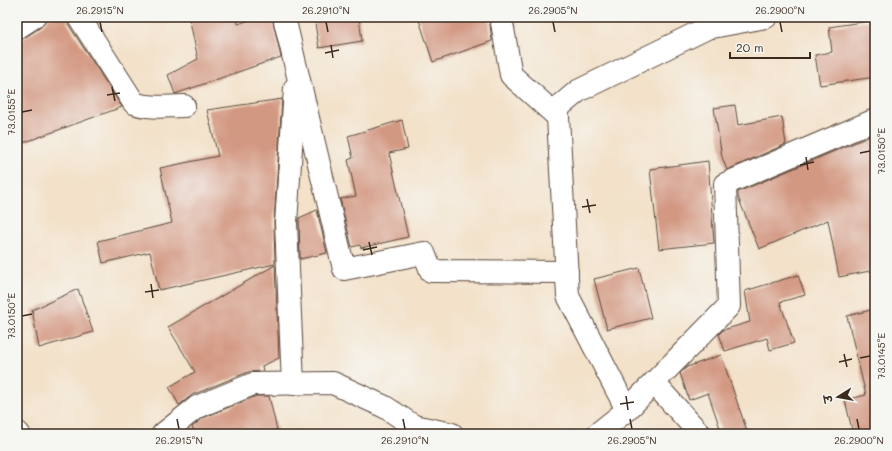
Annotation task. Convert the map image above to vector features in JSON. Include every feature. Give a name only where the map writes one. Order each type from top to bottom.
[{"type":"street","points":[[17,28],[34,17]]},
{"type":"street","points":[[79,17],[134,103],[152,107],[184,106]]},
{"type":"street","points":[[284,17],[344,269],[424,253],[431,270],[567,272]]},
{"type":"street","points":[[500,17],[511,75],[558,117],[568,296],[627,410]]},
{"type":"street","points":[[553,112],[578,91],[707,28],[766,17]]},
{"type":"street","points":[[293,384],[286,223],[296,69]]},
{"type":"street","points":[[597,434],[627,410],[729,306],[726,184],[875,120]]},
{"type":"street","points":[[654,382],[700,434]]},
{"type":"street","points":[[163,434],[197,407],[254,384],[333,383],[385,407],[414,426],[452,434]]},
{"type":"building","points":[[50,17],[67,17],[68,24],[122,107],[17,145],[17,40],[24,38],[41,27]]},
{"type":"building","points":[[189,17],[237,17],[238,24],[259,17],[272,17],[281,57],[175,94],[168,75],[198,59]]},
{"type":"building","points":[[314,17],[359,17],[362,41],[319,48]]},
{"type":"building","points":[[418,17],[489,17],[492,41],[433,62]]},
{"type":"building","points":[[875,20],[875,77],[820,85],[815,55],[832,52],[829,27]]},
{"type":"building","points":[[282,99],[274,222],[275,264],[159,290],[150,252],[103,263],[98,241],[172,223],[160,168],[218,156],[207,110]]},
{"type":"building","points":[[735,105],[738,125],[782,117],[786,144],[727,170],[722,157],[714,108]]},
{"type":"building","points":[[402,120],[408,149],[389,153],[408,237],[361,248],[360,245],[352,247],[340,199],[356,196],[348,160],[353,158],[348,136]]},
{"type":"building","points":[[875,134],[875,270],[839,277],[828,220],[759,249],[738,197],[738,192]]},
{"type":"building","points":[[708,161],[714,243],[659,249],[650,169]]},
{"type":"building","points":[[317,210],[327,253],[300,259],[299,218]]},
{"type":"building","points":[[275,265],[279,358],[262,366],[263,371],[248,372],[192,395],[179,405],[169,387],[195,372],[168,327]]},
{"type":"building","points":[[639,268],[651,318],[607,329],[594,279]]},
{"type":"building","points":[[798,275],[805,295],[780,302],[794,343],[770,350],[767,338],[725,351],[719,334],[723,330],[750,322],[745,291]]},
{"type":"building","points":[[78,289],[93,332],[39,348],[32,310]]},
{"type":"building","points":[[875,309],[875,434],[853,434],[845,400],[866,395],[847,316]]},
{"type":"building","points":[[721,355],[748,434],[722,434],[708,393],[689,400],[680,373],[687,367]]},
{"type":"building","points":[[256,396],[269,396],[277,430],[262,434],[196,434],[192,427],[203,418]]}]
